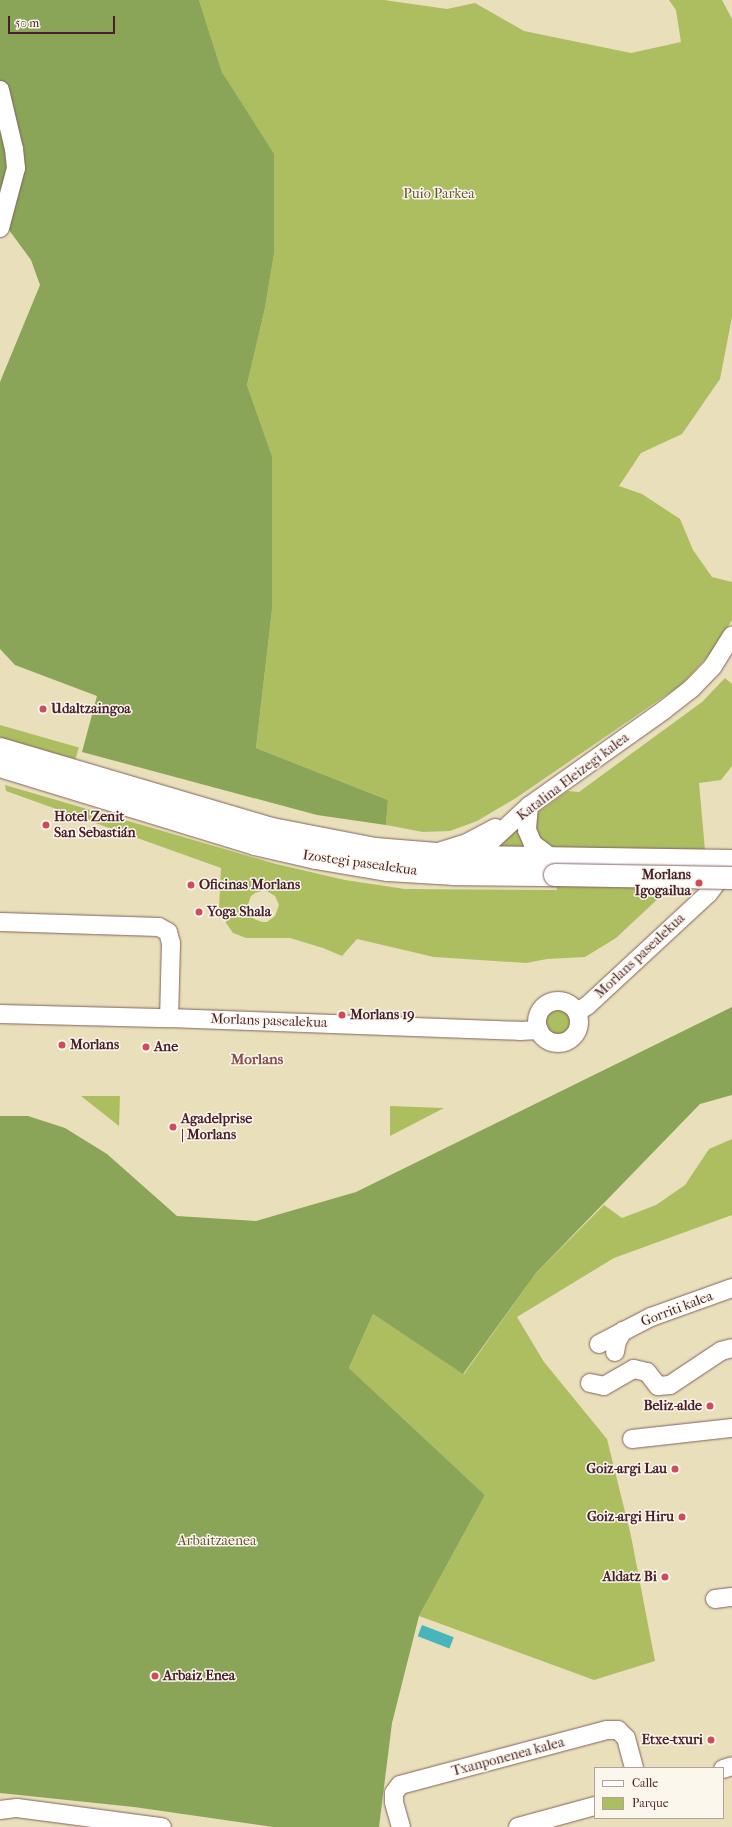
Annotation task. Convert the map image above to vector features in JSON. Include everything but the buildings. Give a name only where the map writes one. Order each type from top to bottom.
[{"type":"main road","name":"Izostegi pasealekua","points":[[0,749],[272,829],[375,849],[474,857],[554,867],[732,878]]},
{"type":"main road","name":"Izostegi pasealekua","points":[[0,766],[255,844],[316,858],[388,870],[454,874],[554,867],[732,861]]},
{"type":"street","points":[[0,90],[14,149],[16,168],[0,228]]},
{"type":"street","name":"Katalina Eleizegi kalea","points":[[388,870],[455,865],[474,857],[530,806],[664,710],[692,688],[713,666],[732,636]]},
{"type":"street","points":[[428,854],[467,844],[492,831],[530,806]]},
{"type":"street","points":[[530,806],[527,830],[533,844],[554,867]]},
{"type":"street","name":"Morlans pasealekua","points":[[577,1012],[588,1005],[708,894],[732,861]]},
{"type":"street","points":[[0,922],[159,927],[168,932],[172,943],[169,1018]]},
{"type":"street","points":[[554,1002],[567,1003],[577,1012],[580,1021],[579,1029],[576,1035],[564,1043],[550,1041],[541,1035],[538,1017],[547,1005],[554,1002]]},
{"type":"street","name":"Morlans pasealekua","points":[[0,1014],[169,1018],[520,1031],[539,1030]]},
{"type":"street","name":"Gorriti kalea","points":[[607,1348],[617,1341],[623,1332],[651,1317],[732,1288]]},
{"type":"street","points":[[590,1383],[604,1386],[634,1369],[647,1372],[658,1386],[670,1385],[721,1351],[732,1348]]},
{"type":"street","points":[[632,1439],[732,1428]]},
{"type":"street","name":"Txanponenea kalea","points":[[401,1827],[394,1802],[394,1793],[400,1786],[607,1730],[618,1730],[626,1738],[634,1767]]},
{"type":"street","points":[[518,1827],[594,1806]]},
{"type":"street","points":[[0,1810],[17,1808],[162,1827]]},
{"type":"green space","points":[[0,0],[199,0],[222,72],[274,154],[274,254],[265,308],[247,385],[272,456],[272,610],[256,748],[388,800],[386,825],[317,815],[82,752],[97,696],[15,665],[0,649],[0,382],[40,285],[31,260],[9,230],[0,187]]},
{"type":"green space","name":"Puio Parkea","points":[[199,0],[384,0],[447,9],[475,3],[524,31],[631,53],[681,42],[676,10],[669,0],[722,0],[732,19],[732,317],[720,379],[682,434],[641,453],[619,486],[642,494],[680,519],[693,550],[712,577],[732,582],[732,620],[713,651],[681,685],[516,798],[477,821],[450,831],[423,832],[386,825],[388,800],[256,748],[272,610],[272,456],[247,385],[265,308],[274,254],[274,155],[222,72]]},
{"type":"green space","points":[[725,678],[732,684],[732,766],[721,780],[699,783],[705,850],[663,894],[616,938],[585,957],[547,959],[526,963],[434,957],[357,939],[342,956],[323,948],[290,938],[246,938],[233,933],[226,923],[227,908],[219,908],[221,868],[6,791],[5,785],[276,864],[345,880],[405,889],[557,890],[555,850],[539,838],[535,829],[535,820],[538,812],[568,791],[579,792],[702,702]],"holes":[[[265,890],[275,896],[279,905],[275,916],[267,922],[262,922],[254,919],[250,915],[247,907],[251,896]]]},
{"type":"green space","points":[[0,725],[79,748],[76,759],[0,737]]},
{"type":"green space","points":[[520,822],[527,848],[491,847]]},
{"type":"green space","name":"Arbaitzaenea","points":[[732,1007],[732,1095],[700,1104],[536,1273],[463,1374],[373,1314],[349,1368],[485,1495],[419,1616],[392,1723],[379,1827],[273,1827],[134,1807],[0,1793],[0,1116],[28,1116],[65,1128],[107,1154],[177,1216],[256,1221],[356,1192]]},
{"type":"green space","points":[[558,1009],[567,1013],[571,1022],[567,1031],[558,1035],[549,1031],[545,1022],[549,1013]]},
{"type":"green space","points":[[81,1096],[120,1096],[119,1126]]},
{"type":"green space","points":[[390,1106],[444,1108],[390,1136]]},
{"type":"green space","points":[[732,1139],[732,1215],[614,1258],[517,1317],[544,1362],[607,1439],[631,1536],[655,1661],[594,1680],[419,1616],[485,1495],[349,1368],[373,1314],[464,1374],[536,1273],[604,1205],[622,1218],[656,1205],[685,1185],[709,1149]]},
{"type":"water","points":[[422,1625],[454,1637],[449,1648],[418,1636]]},
{"type":"place","name":"Udaltzaingoa","points":[[43,709]]},
{"type":"place","name":"Hotel Zenit San Sebastián","points":[[46,825]]},
{"type":"place","name":"Morlans Igogailua","points":[[699,883]]},
{"type":"place","name":"Oficinas Morlans","points":[[191,885]]},
{"type":"place","name":"Yoga Shala","points":[[199,912]]},
{"type":"place","name":"Morlans 19","points":[[342,1015]]},
{"type":"place","name":"Morlans","points":[[62,1045]]},
{"type":"place","name":"Ane","points":[[146,1047]]},
{"type":"place","name":"Agadelprise | Morlans","points":[[173,1127]]},
{"type":"place","name":"Beliz-alde","points":[[710,1406]]},
{"type":"place","name":"Goiz-argi Lau","points":[[675,1469]]},
{"type":"place","name":"Goiz-argi Hiru","points":[[682,1517]]},
{"type":"place","name":"Aldatz Bi","points":[[665,1577]]},
{"type":"place","name":"Arbaiz Enea","points":[[155,1676]]},
{"type":"place","name":"Etxe-txuri","points":[[711,1740]]},
{"type":"district","name":"Morlans","points":[[257,1060]]}]
